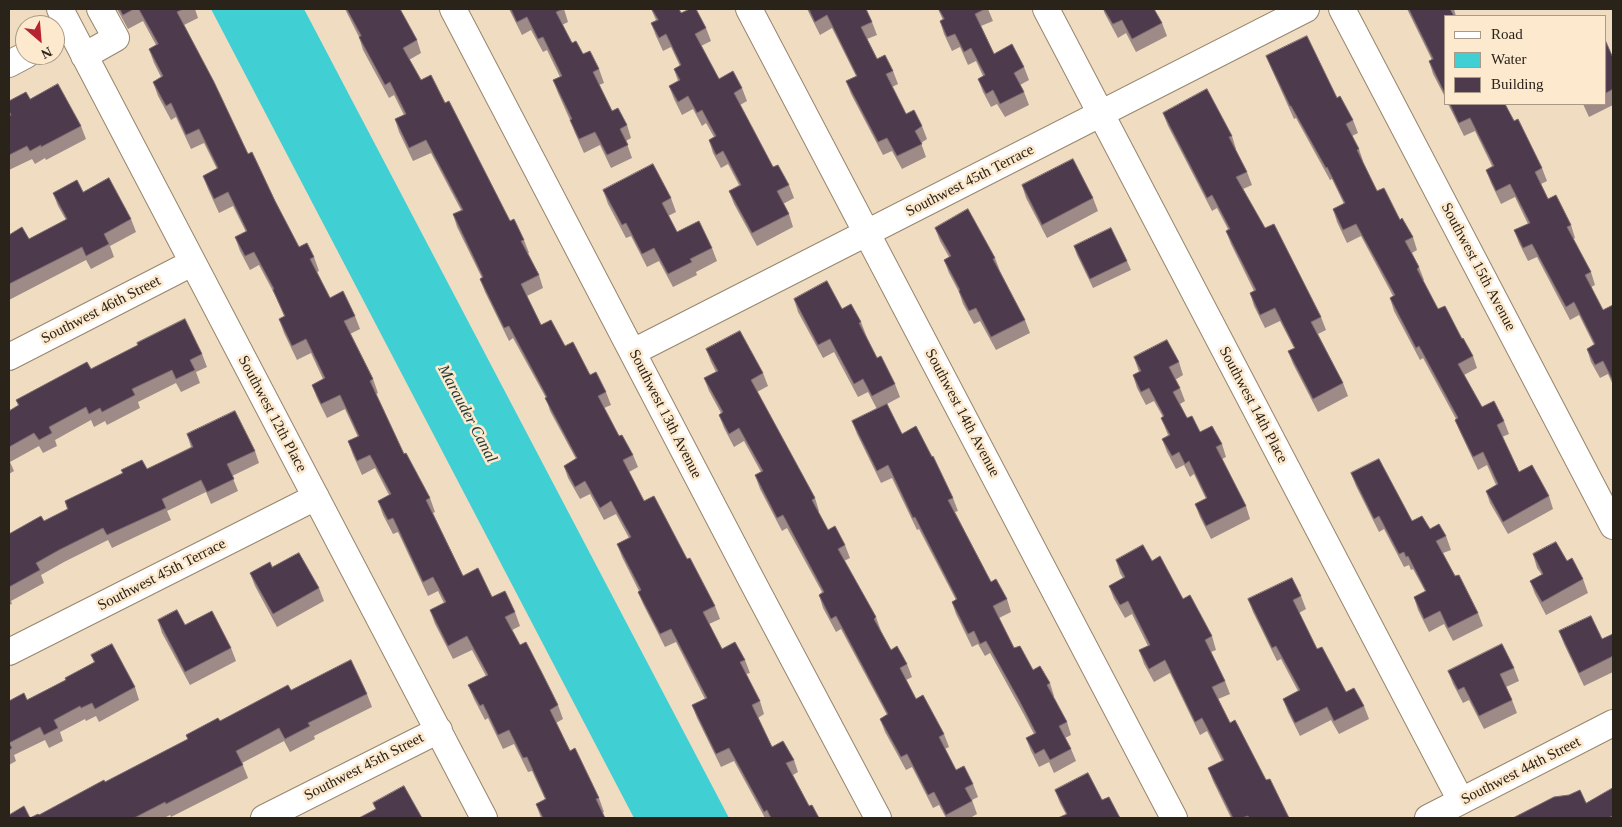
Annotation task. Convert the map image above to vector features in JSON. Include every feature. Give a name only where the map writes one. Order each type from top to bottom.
[{"type":"street","points":[[84,56],[116,38],[100,9]]},
{"type":"street","name":"Southwest 13th Avenue","points":[[453,9],[878,818]]},
{"type":"street","name":"Southwest 14th Avenue","points":[[749,9],[1174,818]]},
{"type":"street","name":"Southwest 14th Place","points":[[1046,9],[1461,801]]},
{"type":"street","name":"Southwest 45th Terrace","points":[[632,352],[1306,9]]},
{"type":"street","name":"Southwest 15th Avenue","points":[[1342,9],[1613,526]]},
{"type":"street","name":"Southwest 12th Place","points":[[65,38],[84,56],[484,818]]},
{"type":"street","name":"Southwest 46th Street","points":[[9,357],[192,263]]},
{"type":"street","name":"Southwest 45th Terrace","points":[[9,652],[316,497]]},
{"type":"street","name":"Southwest 44th Street","points":[[1428,818],[1613,723]]},
{"type":"street","name":"Southwest 45th Street","points":[[264,818],[439,730]]},
{"type":"water","name":"Marauder Canal","points":[[211,9],[304,9],[729,818],[634,818]]},
{"type":"building","points":[[120,9],[134,9],[123,15]]},
{"type":"building","points":[[139,9],[183,9],[177,12],[214,82],[248,154],[252,152],[299,247],[307,243],[314,257],[310,259],[330,298],[343,291],[355,316],[344,321],[373,379],[370,381],[404,454],[406,453],[430,498],[426,500],[463,576],[478,568],[492,597],[505,591],[515,612],[505,617],[520,645],[526,642],[558,705],[550,710],[570,751],[575,748],[599,798],[596,799],[605,818],[543,818],[536,804],[546,799],[527,757],[523,758],[509,730],[498,735],[483,704],[480,706],[468,685],[488,675],[467,636],[448,646],[430,610],[446,602],[433,577],[423,582],[393,518],[388,520],[378,501],[391,494],[370,455],[357,461],[348,441],[359,436],[340,395],[321,404],[312,385],[325,378],[306,339],[292,346],[279,319],[285,316],[274,289],[254,252],[245,256],[235,237],[247,231],[228,192],[214,199],[203,176],[218,168],[199,129],[186,135],[171,103],[166,106],[153,82],[163,76],[149,49],[158,44]]},
{"type":"building","points":[[347,9],[400,9],[417,40],[403,48],[421,80],[431,75],[445,103],[449,101],[510,221],[514,219],[524,240],[521,241],[539,275],[521,284],[541,325],[551,320],[565,346],[573,342],[590,375],[596,372],[606,392],[598,396],[619,436],[622,435],[633,455],[623,460],[644,501],[654,496],[687,559],[690,558],[715,606],[703,612],[722,649],[735,642],[745,660],[740,662],[760,701],[752,705],[772,747],[783,741],[794,760],[786,763],[809,806],[812,805],[819,818],[771,818],[767,810],[764,812],[729,748],[716,754],[692,705],[707,698],[671,629],[660,634],[638,592],[641,590],[617,544],[631,537],[611,501],[600,508],[585,481],[575,487],[564,466],[577,458],[509,326],[504,328],[480,279],[483,277],[453,214],[463,210],[426,140],[409,148],[395,119],[406,114],[390,82],[385,85],[359,37],[361,36]]},
{"type":"building","points":[[511,9],[563,9],[556,12],[572,43],[576,41],[583,54],[590,51],[599,69],[593,72],[612,111],[618,108],[627,125],[620,129],[628,145],[607,155],[595,132],[579,139],[570,120],[572,119],[553,80],[562,76],[543,37],[538,39],[527,17],[517,22]]},
{"type":"building","points":[[652,9],[679,9],[681,13],[690,9],[696,9],[706,28],[695,34],[719,79],[733,71],[742,88],[734,93],[773,167],[778,165],[789,185],[777,191],[789,214],[752,233],[729,191],[741,185],[723,151],[716,155],[709,140],[716,136],[702,110],[697,113],[688,96],[678,102],[669,86],[680,80],[674,69],[681,65],[666,34],[659,38],[651,23],[658,20]]},
{"type":"building","points":[[809,9],[866,9],[872,22],[861,27],[877,59],[885,55],[893,71],[886,74],[906,114],[914,110],[922,126],[915,131],[922,144],[897,156],[887,138],[878,142],[846,81],[857,76],[827,15],[815,22]]},
{"type":"building","points":[[939,9],[985,9],[975,14],[994,54],[1012,44],[1024,67],[1014,73],[1024,92],[1000,104],[993,90],[986,94],[978,79],[985,75],[971,48],[964,52],[955,34],[947,37],[940,21],[944,19]]},
{"type":"building","points":[[1104,9],[1154,9],[1162,23],[1132,39],[1122,20],[1113,24]]},
{"type":"building","points":[[1409,9],[1450,9],[1453,15],[1444,15],[1444,92],[1429,61],[1433,59]]},
{"type":"building","points":[[1307,36],[1337,98],[1340,96],[1353,120],[1346,124],[1377,191],[1384,188],[1400,220],[1402,218],[1413,237],[1405,241],[1419,267],[1417,269],[1438,309],[1445,306],[1473,356],[1458,364],[1482,407],[1494,401],[1504,421],[1497,425],[1519,472],[1532,465],[1549,496],[1503,522],[1486,491],[1498,484],[1483,452],[1473,457],[1455,420],[1458,418],[1419,346],[1416,348],[1390,298],[1395,295],[1356,224],[1343,230],[1333,209],[1345,203],[1327,167],[1290,106],[1266,56]]},
{"type":"building","points":[[1607,44],[1613,58],[1613,89],[1607,92]]},
{"type":"building","points":[[58,84],[81,126],[41,147],[41,145],[30,151],[27,146],[9,155],[9,116],[11,115],[9,101],[26,92],[30,99]]},
{"type":"building","points":[[1207,89],[1232,136],[1229,137],[1247,172],[1236,177],[1265,228],[1274,224],[1321,317],[1311,322],[1343,383],[1313,399],[1288,351],[1295,348],[1275,308],[1260,315],[1250,293],[1256,290],[1226,231],[1230,229],[1212,195],[1207,198],[1163,113]]},
{"type":"building","points":[[1450,105],[1506,105],[1514,121],[1518,119],[1542,168],[1535,172],[1548,199],[1556,195],[1571,225],[1567,227],[1591,272],[1585,275],[1603,310],[1613,305],[1613,381],[1603,361],[1595,365],[1587,349],[1595,344],[1574,302],[1566,307],[1532,244],[1523,248],[1514,230],[1530,223],[1510,184],[1496,191],[1486,170],[1494,166],[1470,118],[1459,123]]},
{"type":"building","points":[[1073,159],[1093,198],[1042,225],[1022,185]]},
{"type":"building","points":[[653,164],[671,198],[662,203],[677,232],[699,221],[712,248],[690,259],[692,262],[668,274],[654,248],[642,254],[626,223],[622,225],[603,190]]},
{"type":"building","points":[[109,178],[131,219],[104,234],[109,244],[86,256],[82,247],[9,284],[9,235],[22,227],[29,239],[67,219],[53,193],[77,180],[83,192]]},
{"type":"building","points":[[968,209],[995,258],[993,259],[1025,320],[991,337],[976,308],[969,311],[944,260],[951,256],[935,228]]},
{"type":"building","points":[[1111,228],[1127,261],[1090,279],[1074,246]]},
{"type":"building","points":[[827,281],[842,309],[851,304],[877,358],[881,356],[895,384],[872,396],[863,379],[854,384],[830,339],[818,345],[794,299]]},
{"type":"building","points":[[185,319],[202,354],[190,360],[195,370],[176,379],[172,370],[132,389],[135,395],[102,412],[100,408],[89,414],[86,407],[49,427],[52,433],[39,440],[34,433],[9,447],[9,411],[19,405],[16,400],[87,362],[91,369]]},
{"type":"building","points":[[740,331],[763,373],[751,380],[815,498],[812,500],[828,530],[835,526],[845,545],[838,549],[876,617],[874,619],[891,650],[897,646],[907,664],[900,668],[916,699],[923,695],[944,734],[939,737],[956,770],[964,766],[973,784],[965,788],[972,801],[946,815],[934,792],[928,795],[907,754],[901,757],[880,719],[888,714],[836,616],[831,619],[819,595],[824,592],[783,515],[777,518],[755,475],[763,471],[739,428],[729,434],[719,415],[723,412],[704,378],[718,371],[706,349]]},
{"type":"building","points":[[1167,340],[1179,362],[1169,367],[1180,388],[1173,392],[1187,418],[1192,416],[1200,432],[1212,426],[1222,444],[1216,447],[1246,506],[1206,526],[1195,504],[1207,498],[1189,461],[1185,464],[1179,452],[1172,456],[1162,439],[1170,435],[1161,418],[1164,416],[1149,388],[1141,392],[1133,375],[1141,371],[1134,357]]},
{"type":"building","points":[[887,404],[902,434],[916,426],[953,498],[948,500],[991,582],[996,579],[1007,599],[993,606],[1014,648],[1020,646],[1033,670],[1040,666],[1050,683],[1047,685],[1067,722],[1059,726],[1071,749],[1050,760],[1044,749],[1035,754],[1026,738],[1036,733],[1019,700],[986,641],[980,644],[974,631],[968,634],[952,602],[957,599],[915,517],[913,518],[888,465],[877,471],[852,421]]},
{"type":"building","points":[[235,411],[255,451],[227,464],[234,479],[207,492],[201,480],[162,499],[166,508],[107,535],[103,528],[59,550],[36,563],[40,570],[9,587],[9,534],[41,516],[44,521],[68,509],[65,501],[123,473],[121,470],[142,460],[147,469],[193,447],[187,434]]},
{"type":"building","points":[[1379,459],[1412,521],[1422,516],[1430,529],[1439,524],[1446,536],[1436,541],[1455,576],[1459,575],[1478,613],[1448,628],[1440,611],[1424,619],[1414,597],[1426,591],[1408,556],[1406,557],[1404,552],[1399,554],[1379,516],[1374,519],[1351,473]]},
{"type":"building","points":[[1556,542],[1567,561],[1572,558],[1583,579],[1542,602],[1530,581],[1543,574],[1533,554]]},
{"type":"building","points":[[1143,545],[1152,561],[1160,556],[1183,599],[1190,595],[1212,636],[1205,640],[1225,681],[1212,687],[1230,723],[1235,720],[1266,780],[1270,779],[1289,818],[1249,818],[1248,816],[1233,818],[1208,768],[1224,760],[1202,718],[1195,722],[1165,660],[1149,669],[1139,650],[1150,645],[1128,601],[1120,605],[1109,586],[1125,577],[1116,560]]},
{"type":"building","points":[[299,553],[319,588],[273,614],[250,573],[270,562],[272,567]]},
{"type":"building","points":[[1292,578],[1301,596],[1293,600],[1317,649],[1322,647],[1346,692],[1354,688],[1364,706],[1334,721],[1327,707],[1295,723],[1283,699],[1300,690],[1276,646],[1272,648],[1248,599]]},
{"type":"building","points":[[177,610],[185,625],[212,611],[231,648],[185,672],[158,620]]},
{"type":"building","points":[[1591,616],[1602,639],[1613,634],[1613,656],[1579,673],[1559,631]]},
{"type":"building","points":[[112,644],[135,687],[95,709],[92,703],[81,708],[80,706],[54,720],[58,728],[44,735],[40,727],[9,743],[9,701],[24,693],[27,700],[66,680],[65,678],[95,662],[91,655]]},
{"type":"building","points":[[1502,644],[1514,668],[1500,674],[1512,700],[1479,716],[1464,687],[1458,690],[1448,671]]},
{"type":"building","points":[[351,660],[367,694],[308,723],[310,726],[285,739],[279,728],[236,751],[243,765],[134,818],[30,818],[188,739],[186,735],[218,718],[220,721],[288,685],[291,690]]},
{"type":"building","points":[[1088,773],[1102,800],[1109,797],[1120,818],[1058,818],[1067,814],[1055,790]]},
{"type":"building","points":[[404,786],[422,818],[359,818],[376,809],[373,803]]},
{"type":"building","points":[[1613,788],[1613,816],[1608,818],[1513,818],[1554,797],[1569,795],[1580,790],[1586,803]]},
{"type":"building","points":[[24,806],[30,818],[9,818],[9,815]]}]
